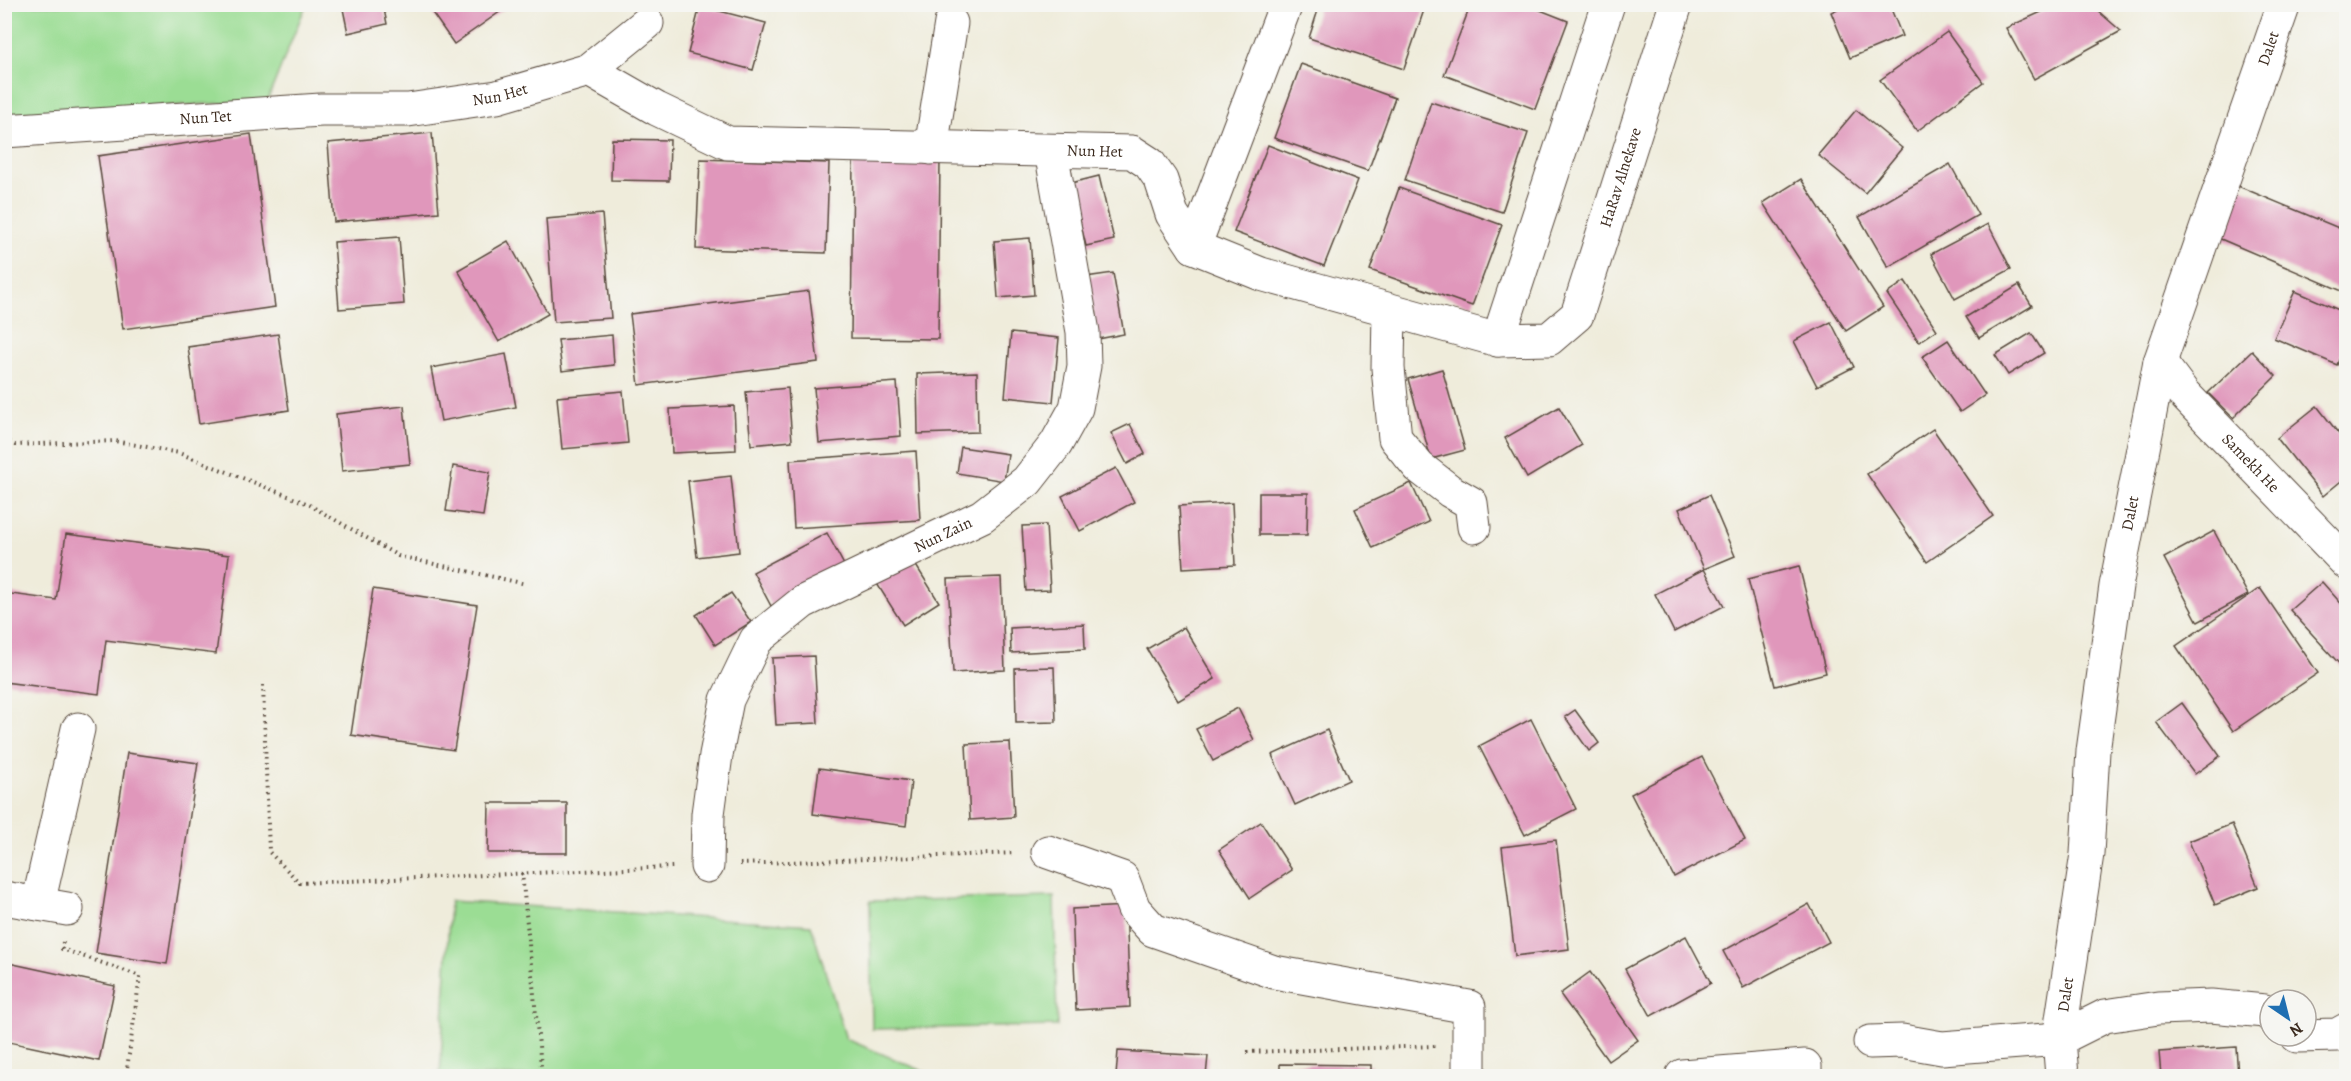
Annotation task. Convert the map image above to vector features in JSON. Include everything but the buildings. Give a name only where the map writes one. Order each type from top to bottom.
[{"type":"street","points":[[1286,4],[1194,247],[1261,274],[1498,340],[1608,4]]},
{"type":"street","name":"HaRav Alnekave","points":[[1498,340],[1549,339],[1577,315],[1676,4]]},
{"type":"street","name":"Dalet","points":[[2062,1077],[2059,1039],[2087,854],[2093,751],[2116,586],[2160,362],[2284,4]]},
{"type":"street","name":"Nun Het","points":[[408,110],[497,97],[589,70],[647,23]]},
{"type":"street","points":[[931,148],[951,23]]},
{"type":"street","name":"Nun Het","points":[[589,70],[657,109],[728,143],[1132,152],[1149,164],[1161,180],[1172,214],[1194,247]]},
{"type":"street","name":"Nun Tet","points":[[4,131],[321,110],[408,110]]},
{"type":"street","name":"Nun Zain","points":[[707,866],[708,814],[716,755],[727,700],[756,640],[803,602],[982,516],[1027,481],[1056,444],[1076,408],[1084,366],[1083,332],[1051,151]]},
{"type":"street","points":[[1389,311],[1388,369],[1395,438],[1419,467],[1450,491],[1471,503],[1474,527]]},
{"type":"street","name":"Samekh He","points":[[2160,362],[2184,394],[2346,562]]},
{"type":"street","points":[[4,897],[52,906],[78,729]]},
{"type":"street","points":[[1048,852],[1122,878],[1134,909],[1153,930],[1274,972],[1468,1007],[1469,1061]]},
{"type":"street","points":[[1870,1042],[1902,1041],[1942,1048],[2059,1039],[2105,1016],[2158,1008],[2211,1006],[2258,1010]]},
{"type":"street","points":[[2318,1035],[2337,1035],[2346,1030]]},
{"type":"street","points":[[1682,1077],[1805,1066],[1805,1077]]},
{"type":"path","points":[[4,439],[15,445],[115,441],[179,453],[306,503],[398,556],[526,585]]},
{"type":"path","points":[[263,685],[268,852],[300,883],[1048,852]]},
{"type":"path","points":[[522,873],[542,1077]]},
{"type":"path","points":[[52,906],[62,950],[140,976],[126,1077]]},
{"type":"path","points":[[1247,1052],[1469,1061]]},
{"type":"green space","points":[[4,5],[306,5],[267,101],[5,114]]},
{"type":"green space","points":[[1054,897],[1057,1026],[872,1029],[870,901]]},
{"type":"green space","points":[[450,901],[811,925],[846,1039],[935,1076],[440,1076]]}]
